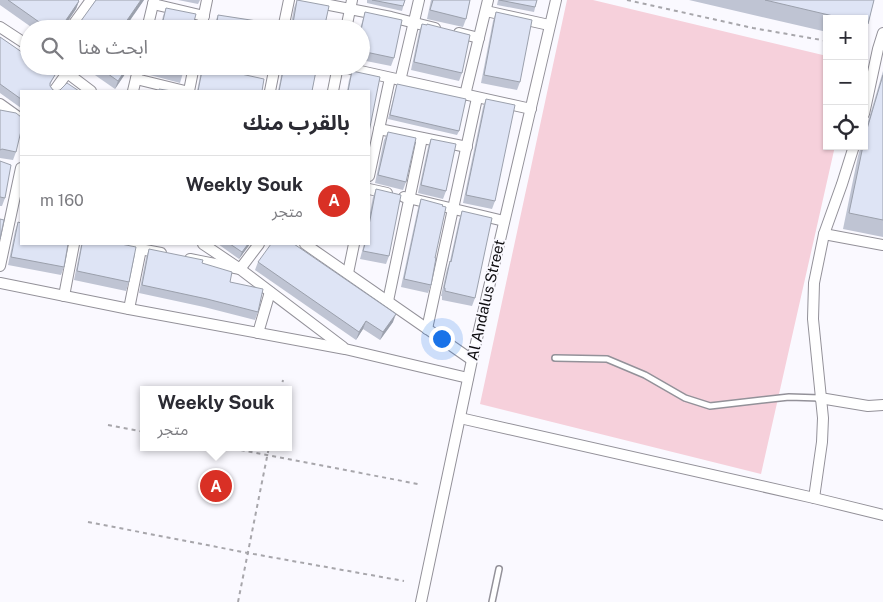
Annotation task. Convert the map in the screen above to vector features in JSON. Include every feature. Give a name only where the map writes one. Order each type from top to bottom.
[{"type":"street","points":[[74,0],[88,4],[76,20]]},
{"type":"street","points":[[203,20],[207,0]]},
{"type":"street","points":[[285,20],[289,0]]},
{"type":"street","points":[[304,0],[351,4],[383,15],[479,38]]},
{"type":"street","points":[[370,165],[379,129],[414,23],[419,0]]},
{"type":"street","points":[[465,95],[488,0]]},
{"type":"street","name":"Al Andalus Street","points":[[421,602],[472,360],[556,0]]},
{"type":"street","points":[[149,20],[153,2],[204,16]]},
{"type":"street","points":[[348,20],[351,4]]},
{"type":"street","points":[[486,11],[550,25]]},
{"type":"street","points":[[0,27],[20,40]]},
{"type":"street","points":[[866,105],[883,33]]},
{"type":"street","points":[[370,74],[531,109]]},
{"type":"street","points":[[55,90],[66,75]]},
{"type":"street","points":[[70,75],[90,90]]},
{"type":"street","points":[[133,90],[137,75]]},
{"type":"street","points":[[187,90],[191,75]]},
{"type":"street","points":[[270,90],[273,75]]},
{"type":"street","points":[[333,90],[336,75]]},
{"type":"street","points":[[136,79],[183,90]]},
{"type":"street","points":[[427,328],[477,98]]},
{"type":"street","points":[[0,104],[20,117]]},
{"type":"street","points":[[379,129],[467,147]]},
{"type":"street","points":[[388,301],[422,138]]},
{"type":"street","points":[[814,498],[822,442],[823,418],[813,319],[814,282],[824,234],[853,150]]},
{"type":"street","points":[[0,266],[5,222],[19,168]]},
{"type":"street","points":[[370,189],[504,221]]},
{"type":"street","points":[[5,222],[20,226]]},
{"type":"street","points":[[824,234],[883,245]]},
{"type":"street","points":[[64,296],[74,245]]},
{"type":"street","points":[[119,245],[240,269]]},
{"type":"street","points":[[204,245],[240,269],[345,349]]},
{"type":"street","points":[[240,269],[258,245]]},
{"type":"street","points":[[306,245],[472,360]]},
{"type":"street","points":[[348,273],[354,245]]},
{"type":"street","points":[[129,309],[141,249]]},
{"type":"street","points":[[0,282],[129,309],[345,349],[468,378]]},
{"type":"street","points":[[258,333],[270,292]]},
{"type":"street","points":[[820,398],[868,406],[883,405]]},
{"type":"street","points":[[460,418],[883,515]]},
{"type":"lane","points":[[555,358],[607,359],[644,375],[684,398],[710,406],[789,398],[820,398]]},
{"type":"lane","points":[[492,602],[499,569]]},
{"type":"path","points":[[627,0],[753,28],[823,40]]},
{"type":"path","points":[[282,386],[283,380]]},
{"type":"path","points":[[108,425],[140,431]]},
{"type":"path","points":[[246,451],[418,484]]},
{"type":"path","points":[[238,602],[268,451]]},
{"type":"path","points":[[88,522],[404,581]]},
{"type":"shaded area","points":[[567,0],[593,0],[823,55],[823,150],[834,150],[761,474],[480,404]]},
{"type":"building","points":[[8,0],[79,1],[66,20],[36,20]]},
{"type":"building","points":[[96,0],[141,0],[127,20],[82,20]]},
{"type":"building","points":[[297,0],[329,6],[326,20],[294,20]]},
{"type":"building","points":[[372,0],[405,0],[403,6]]},
{"type":"building","points":[[433,0],[470,0],[466,19],[430,10]]},
{"type":"building","points":[[499,0],[537,0],[535,7]]},
{"type":"building","points":[[765,0],[874,0],[868,24],[868,15],[829,15]]},
{"type":"building","points":[[166,8],[196,14],[194,20],[163,20]]},
{"type":"building","points":[[365,12],[402,20],[394,58],[370,53],[370,20],[363,20]]},
{"type":"building","points":[[496,12],[532,20],[520,82],[484,75]]},
{"type":"building","points":[[218,15],[250,20],[217,20]]},
{"type":"building","points":[[422,24],[470,35],[462,73],[414,62]]},
{"type":"building","points":[[0,37],[20,51],[20,75],[55,75],[50,83],[53,90],[20,90],[20,98],[0,84]]},
{"type":"building","points":[[110,75],[122,75],[118,81]]},
{"type":"building","points":[[201,75],[246,75],[264,79],[262,90],[198,90]]},
{"type":"building","points":[[282,75],[315,75],[312,90],[279,90]]},
{"type":"building","points":[[351,75],[380,77],[370,127],[370,90],[348,90]]},
{"type":"building","points":[[883,75],[883,220],[849,213],[862,150],[868,150],[868,126]]},
{"type":"building","points":[[67,83],[78,90],[60,90]]},
{"type":"building","points":[[397,84],[466,99],[459,131],[390,115]]},
{"type":"building","points":[[486,99],[515,105],[495,201],[466,195]]},
{"type":"building","points":[[0,110],[16,113],[20,116],[20,135],[16,152],[0,150]]},
{"type":"building","points":[[388,132],[416,138],[406,182],[378,175]]},
{"type":"building","points":[[431,139],[456,144],[446,191],[421,185]]},
{"type":"building","points":[[0,161],[11,165],[5,198],[0,197]]},
{"type":"building","points":[[376,189],[401,195],[389,256],[363,251],[365,245],[370,245],[370,220]]},
{"type":"building","points":[[421,199],[446,207],[431,285],[404,279]]},
{"type":"building","points":[[462,211],[492,218],[475,298],[445,291],[444,288]]},
{"type":"building","points":[[0,219],[4,220],[0,239]]},
{"type":"building","points":[[18,222],[20,223],[20,245],[68,245],[64,267],[11,257]]},
{"type":"building","points":[[82,245],[126,245],[136,247],[129,282],[77,271]]},
{"type":"building","points":[[232,245],[247,245],[242,252]]},
{"type":"building","points":[[270,245],[295,245],[396,314],[383,332],[366,321],[359,332],[258,262]]},
{"type":"building","points":[[149,249],[203,260],[202,263],[232,272],[230,282],[263,289],[258,312],[142,285]]},
{"type":"place","name":"Weekly Souk","points":[[216,486]]}]
